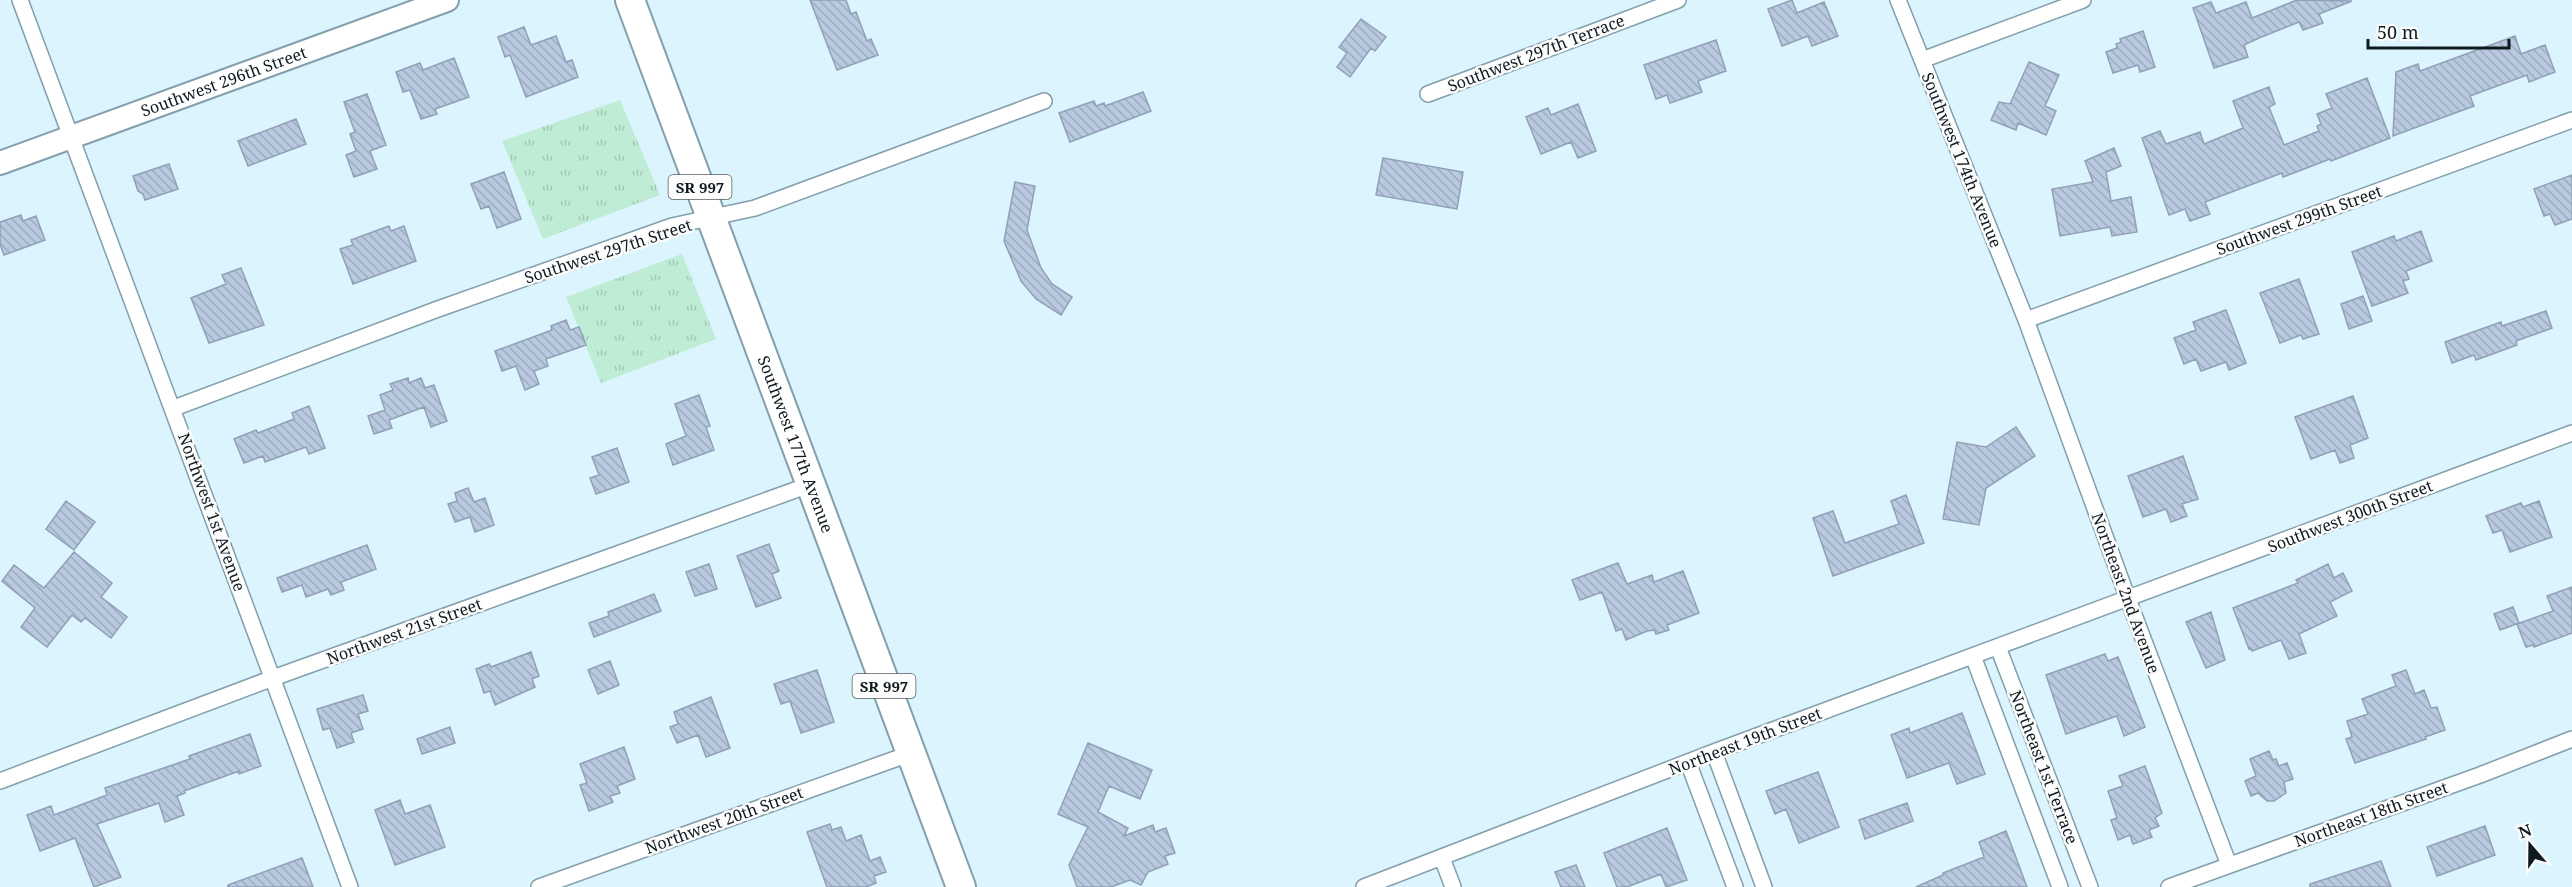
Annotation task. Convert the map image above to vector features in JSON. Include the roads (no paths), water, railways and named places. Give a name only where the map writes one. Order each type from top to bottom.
[{"type":"highway","name":"Southwest 177th Avenue","points":[[630,0],[909,754],[961,887]]},
{"type":"street","name":"Northwest 1st Avenue","points":[[21,0],[350,887]]},
{"type":"street","name":"Southwest 296th Street","points":[[0,163],[447,0]]},
{"type":"street","name":"Southwest 297th Terrace","points":[[1428,94],[1678,0]]},
{"type":"street","name":"Southwest 174th Avenue","points":[[1898,0],[2026,320]]},
{"type":"street","points":[[1922,60],[2083,0]]},
{"type":"street","name":"Southwest 297th Street","points":[[174,408],[460,301],[672,226],[755,208],[1044,101]]},
{"type":"street","name":"Southwest 299th Street","points":[[2026,320],[2572,120]]},
{"type":"street","name":"Northeast 2nd Avenue","points":[[2026,320],[2128,599],[2229,865]]},
{"type":"street","name":"Southwest 300th Street","points":[[2128,599],[2572,433]]},
{"type":"street","name":"Northwest 21st Street","points":[[0,782],[273,678],[809,485]]},
{"type":"street","name":"Northeast 19th Street","points":[[1364,887],[1714,752],[2128,599]]},
{"type":"street","name":"Northeast 1st Terrace","points":[[1998,647],[2090,887]]},
{"type":"street","name":"Northeast 1st Terrace","points":[[1973,656],[2060,887]]},
{"type":"street","name":"Northeast 18th Street","points":[[2169,887],[2480,775],[2572,739]]},
{"type":"street","points":[[1714,752],[1764,887]]},
{"type":"street","name":"Northwest 20th Street","points":[[539,887],[909,754]]},
{"type":"street","points":[[1688,762],[1735,887]]},
{"type":"street","points":[[1442,858],[1453,887]]}]
